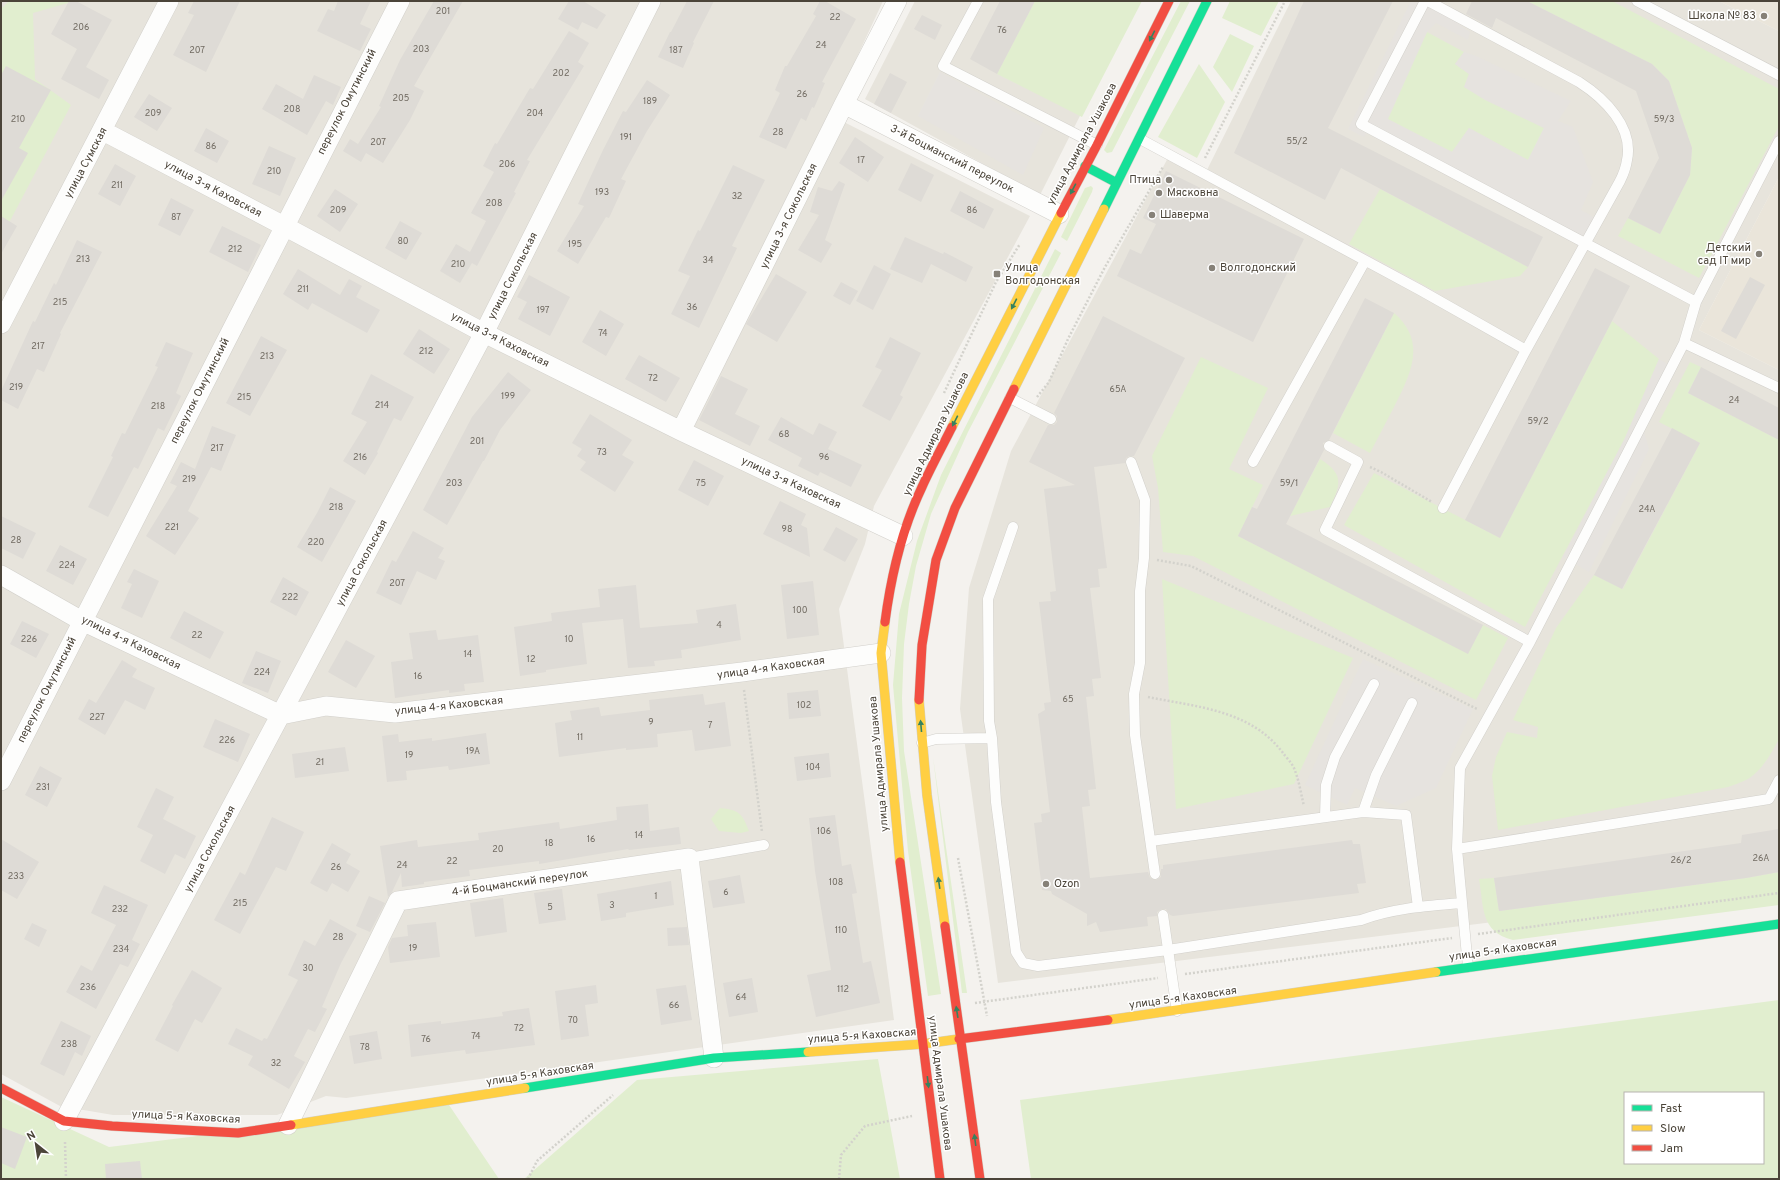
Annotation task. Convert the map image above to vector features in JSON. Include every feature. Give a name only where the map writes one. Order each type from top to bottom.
[{"type":"main road","name":"улица Адмирала Ушакова","points":[[940,1179],[896,830],[881,653],[888,597],[903,536],[921,488],[1059,214],[1096,145],[1169,1]]},
{"type":"main road","points":[[980,1179],[927,795],[919,708],[922,645],[936,560],[955,508],[1207,1]]},
{"type":"main road","points":[[1085,166],[1117,183]]},
{"type":"main road","name":"улица 5-я Каховская","points":[[1,1088],[64,1121],[112,1126],[238,1133],[714,1058],[923,1044],[961,1038],[1177,1012],[1468,967],[1779,924]]},
{"type":"street","name":"улица Сумская","points":[[1,324],[103,131],[169,1]]},
{"type":"street","name":"переулок Омутинский","points":[[1,781],[400,1]]},
{"type":"street","name":"улица Сокольская","points":[[64,1121],[282,715],[484,333],[651,1]]},
{"type":"street","name":"улица 3-я Сокольская","points":[[682,431],[844,104],[898,1]]},
{"type":"street","name":"3-й Боцманский переулок","points":[[844,104],[1059,214]]},
{"type":"street","name":"улица 3-я Каховская","points":[[103,131],[484,333],[682,431],[903,536]]},
{"type":"street","name":"улица 4-я Каховская","points":[[1,575],[82,621],[282,715],[326,706],[395,712],[742,672],[881,653]]},
{"type":"street","points":[[689,858],[714,1058]]},
{"type":"street","name":"4-й Боцманский переулок","points":[[288,1125],[398,901],[689,858]]},
{"type":"lane","points":[[978,1],[944,66],[1096,145]]},
{"type":"lane","points":[[1442,508],[1526,350],[1586,244],[1620,181],[1628,160],[1627,144],[1622,127],[1616,116],[1594,91],[1427,1],[1361,124],[1586,244],[1696,302]]},
{"type":"lane","points":[[1637,1],[1779,75]]},
{"type":"lane","points":[[1140,138],[1169,156],[1199,169],[1526,350]]},
{"type":"lane","points":[[1468,967],[1457,849],[1460,768],[1530,642],[1684,343],[1696,302],[1779,141]]},
{"type":"lane","points":[[1253,462],[1365,261]]},
{"type":"lane","points":[[1684,343],[1779,388]]},
{"type":"lane","points":[[1010,398],[1051,419]]},
{"type":"lane","points":[[1329,446],[1358,462],[1325,530],[1530,642]]},
{"type":"lane","points":[[1131,462],[1145,500],[1144,558],[1140,591],[1140,663],[1134,694],[1135,735],[1151,841],[1154,874]]},
{"type":"lane","points":[[1012,527],[988,600],[989,721],[992,738],[996,802],[1016,952],[1023,963],[1038,966],[1168,950],[1361,920],[1378,914],[1418,907],[1462,903]]},
{"type":"lane","points":[[1325,817],[1326,785],[1335,757],[1374,684]]},
{"type":"lane","points":[[1362,812],[1376,775],[1412,703]]},
{"type":"lane","points":[[922,743],[936,739],[992,738]]},
{"type":"lane","points":[[1457,849],[1769,800],[1779,780]]},
{"type":"lane","points":[[1151,841],[1362,812],[1406,815],[1418,907]]},
{"type":"lane","points":[[689,858],[764,844]]},
{"type":"lane","points":[[1164,915],[1177,1012]]},
{"type":"path","points":[[1199,169],[1285,1]]},
{"type":"path","points":[[1358,462],[1381,472],[1442,508]]},
{"type":"path","points":[[1144,558],[1191,566],[1489,715]]},
{"type":"path","points":[[742,672],[764,844]]},
{"type":"path","points":[[1134,694],[1208,709],[1242,719],[1258,728],[1276,743],[1293,767],[1307,820]]},
{"type":"path","points":[[956,1005],[1779,893]]},
{"type":"path","points":[[528,1179],[537,1161],[619,1090]]},
{"type":"path","points":[[839,1179],[841,1155],[865,1126],[913,1116]]},
{"type":"path","points":[[64,1121],[66,1179]]},
{"type":"shaded area","points":[[1,1],[883,1],[830,115],[1030,216],[874,506],[865,544],[839,609],[894,1020],[346,1098],[326,1096],[277,1115],[113,1115],[60,1106],[1,1074]]},
{"type":"shaded area","points":[[915,1],[1138,1],[1040,195],[865,99]]},
{"type":"shaded area","points":[[1291,1],[1719,1],[1779,31],[1779,177],[1699,330],[1779,370],[1779,887],[998,983],[960,709],[969,588],[1011,451],[1169,156],[1204,176]]},
{"type":"shaded area","points":[[1411,1],[1433,1],[1438,10],[1470,32],[1468,40],[1436,23],[1427,32],[1388,119],[1452,152],[1469,128],[1528,160],[1544,128],[1485,100],[1464,87],[1469,74],[1455,64],[1464,52],[1476,56],[1571,101],[1558,121],[1573,127],[1593,182],[1581,210],[1599,220],[1586,244],[1369,129],[1364,137],[1348,129]]},
{"type":"shaded area","name":"Школа № 83","points":[[1719,1],[1779,1],[1779,31]]},
{"type":"shaded area","points":[[940,72],[1044,128],[1023,175],[918,116]]},
{"type":"shaded area","name":"Детский сад IT мир","points":[[1779,177],[1779,370],[1699,330]]},
{"type":"shaded area","points":[[1659,359],[1669,365],[1642,424],[1649,449],[1589,572],[1563,557],[1625,438]]},
{"type":"shaded area","points":[[1363,659],[1473,709],[1436,788],[1396,806],[1355,788],[1347,805],[1305,785]]},
{"type":"green space","points":[[9,1],[75,1],[33,13],[35,79],[71,105],[1,238],[1,9]]},
{"type":"green space","points":[[1035,1],[1142,1],[1082,117],[997,74]]},
{"type":"green space","points":[[1181,1],[1190,1],[1112,152],[1107,153],[1104,150]]},
{"type":"green space","points":[[1230,1],[1279,1],[1261,36],[1222,18]]},
{"type":"green space","points":[[1527,1],[1612,1],[1779,89],[1779,126],[1699,278],[1618,236],[1628,218],[1660,234],[1690,175],[1692,148],[1669,81],[1652,64]]},
{"type":"green space","points":[[1427,32],[1464,52],[1455,64],[1469,74],[1464,87],[1544,128],[1528,160],[1469,128],[1452,152],[1387,119]]},
{"type":"green space","points":[[1230,34],[1254,46],[1232,92],[1213,67]]},
{"type":"green space","points":[[1199,64],[1225,102],[1197,158],[1158,137]]},
{"type":"green space","points":[[1091,186],[1093,188],[1092,192],[1067,241],[1061,237],[1085,188]]},
{"type":"green space","points":[[1380,189],[1528,267],[1520,276],[1435,291],[1349,244]]},
{"type":"green space","points":[[1055,249],[1061,253],[968,432],[931,514],[916,566],[909,604],[904,644],[902,698],[904,751],[941,994],[928,996],[908,851],[893,685],[899,614],[917,541],[941,475]]},
{"type":"green space","points":[[1394,313],[1411,335],[1413,359],[1406,383],[1370,453],[1333,433]]},
{"type":"green space","points":[[1612,321],[1659,359],[1624,440],[1525,627],[1344,525],[1374,473],[1500,538]]},
{"type":"green space","points":[[1201,357],[1268,388],[1229,469],[1263,485],[1238,536],[1468,653],[1483,625],[1508,638],[1476,700],[1193,556],[1163,552],[1158,488],[1152,456]]},
{"type":"green space","points":[[1690,362],[1701,367],[1688,393],[1779,440],[1779,739],[1761,767],[1751,777],[1728,787],[1498,830],[1492,776],[1496,757],[1507,732],[1537,738],[1538,727],[1513,720],[1556,628],[1594,575],[1623,589],[1700,443],[1659,422]]},
{"type":"green space","points":[[1320,459],[1328,464],[1337,475],[1338,486],[1330,507],[1290,516]]},
{"type":"green space","points":[[1162,579],[1353,658],[1294,784],[1176,809]]},
{"type":"green space","points":[[933,757],[967,993],[962,993]]},
{"type":"green space","points":[[720,808],[736,811],[742,816],[749,831],[741,833],[719,831],[711,819]]},
{"type":"green space","points":[[1779,872],[1779,905],[1513,940],[1494,931],[1489,925],[1483,908],[1479,879],[1494,878],[1499,911],[1746,878]]},
{"type":"green space","points":[[1779,1000],[1779,1179],[1031,1179],[1020,1100]]},
{"type":"green space","points":[[878,1059],[900,1179],[524,1179],[637,1080]]},
{"type":"green space","points":[[1,1097],[109,1147],[449,1105],[499,1179],[1,1179]]},
{"type":"building","points":[[69,1],[76,1],[112,20],[86,67],[109,80],[99,99],[61,79],[77,49],[51,34]]},
{"type":"building","points":[[194,1],[240,1],[206,72],[173,55],[194,15],[188,13]]},
{"type":"building","points":[[338,1],[371,1],[360,24],[371,29],[360,51],[317,31],[328,9],[334,11]]},
{"type":"building","points":[[434,1],[463,1],[414,86],[424,91],[410,120],[383,163],[366,153],[361,162],[343,151],[350,139],[358,144],[381,107],[379,106],[400,60]]},
{"type":"building","points":[[569,1],[583,1],[606,15],[597,29],[582,22],[578,30],[558,19]]},
{"type":"building","points":[[687,1],[714,1],[693,42],[694,43],[683,68],[658,57]]},
{"type":"building","points":[[820,1],[825,1],[856,19],[822,82],[825,83],[814,108],[812,107],[806,121],[801,118],[786,149],[759,137],[780,93],[775,90],[785,66],[787,66],[816,16],[813,14]]},
{"type":"building","points":[[1000,1],[1035,1],[997,74],[970,59]]},
{"type":"building","points":[[1304,1],[1393,1],[1328,128],[1543,237],[1528,267],[1341,168],[1325,200],[1234,153]]},
{"type":"building","points":[[1472,1],[1527,1],[1652,64],[1669,81],[1692,148],[1690,175],[1660,234],[1628,218],[1659,158],[1636,91],[1496,18],[1492,28],[1466,14]]},
{"type":"building","points":[[922,15],[942,25],[935,40],[914,29]]},
{"type":"building","points":[[569,31],[589,43],[578,62],[584,66],[527,160],[530,161],[514,192],[516,193],[477,266],[472,263],[460,283],[440,271],[456,244],[470,252],[486,221],[471,213],[494,172],[483,166],[495,143],[497,144],[530,88],[533,89]]},
{"type":"building","points":[[6,66],[51,90],[19,148],[28,153],[1,201],[1,75]]},
{"type":"building","points":[[890,73],[907,82],[891,113],[874,104]]},
{"type":"building","points":[[314,75],[341,87],[333,105],[326,101],[307,135],[262,109],[276,84],[303,99]]},
{"type":"building","points":[[647,80],[670,95],[647,131],[621,179],[626,181],[609,218],[606,217],[578,264],[557,251],[584,206],[578,204],[623,111],[626,112]]},
{"type":"building","points":[[149,94],[172,108],[157,131],[134,117]]},
{"type":"building","points":[[206,128],[229,141],[217,163],[194,151]]},
{"type":"building","points":[[855,137],[884,157],[868,182],[839,163]]},
{"type":"building","points":[[269,146],[296,158],[280,196],[252,184]]},
{"type":"building","points":[[911,163],[934,175],[921,202],[898,190]]},
{"type":"building","points":[[115,164],[136,176],[120,206],[98,194]]},
{"type":"building","points":[[733,165],[765,180],[732,246],[737,248],[699,328],[671,314],[690,276],[678,271]]},
{"type":"building","name":"Волгодонский","points":[[1166,171],[1304,239],[1253,342],[1117,276],[1130,249],[1141,254],[1156,224],[1143,218]]},
{"type":"building","points":[[839,181],[845,184],[825,240],[832,244],[821,263],[798,250],[819,215],[810,212],[818,187],[832,191]]},
{"type":"building","points":[[335,189],[358,204],[340,232],[317,216]]},
{"type":"building","points":[[960,191],[994,209],[984,229],[950,211]]},
{"type":"building","points":[[171,198],[194,210],[180,236],[158,225]]},
{"type":"building","points":[[1,216],[17,226],[1,254]]},
{"type":"building","points":[[400,221],[422,233],[406,260],[385,248]]},
{"type":"building","points":[[222,226],[261,245],[248,272],[209,252]]},
{"type":"building","points":[[905,237],[943,254],[944,252],[973,267],[966,282],[931,264],[922,283],[890,269]]},
{"type":"building","points":[[77,240],[102,252],[60,333],[61,334],[44,372],[37,369],[18,409],[1,400],[1,391],[33,321],[35,322],[54,283],[56,285]]},
{"type":"building","points":[[874,265],[891,274],[873,310],[856,301]]},
{"type":"building","points":[[1595,268],[1630,286],[1500,538],[1465,520]]},
{"type":"building","points":[[298,269],[340,295],[349,279],[362,286],[356,297],[380,310],[367,333],[312,303],[308,310],[283,294]]},
{"type":"building","points":[[776,274],[807,292],[777,342],[746,324]]},
{"type":"building","points":[[529,275],[570,297],[550,336],[518,319],[527,302],[517,297]]},
{"type":"building","points":[[1750,277],[1765,285],[1736,339],[1721,331]]},
{"type":"building","points":[[841,282],[858,291],[850,305],[833,296]]},
{"type":"building","points":[[1365,298],[1394,313],[1329,440],[1323,443],[1324,450],[1286,524],[1483,625],[1468,654],[1238,536],[1252,507],[1257,509]]},
{"type":"building","points":[[600,310],[624,324],[606,356],[582,342]]},
{"type":"building","points":[[1103,316],[1185,358],[1134,456],[1129,456],[1126,458],[1125,463],[1094,467],[1107,568],[1098,569],[1100,587],[1090,588],[1101,678],[1092,679],[1094,696],[1086,697],[1096,789],[1088,790],[1090,806],[1082,807],[1090,878],[1148,872],[1150,878],[1156,880],[1161,877],[1161,869],[1163,869],[1163,865],[1352,840],[1353,844],[1360,844],[1366,883],[1357,884],[1359,893],[1173,916],[1170,915],[1166,909],[1162,909],[1157,912],[1157,916],[1147,917],[1148,926],[1100,932],[1096,922],[1087,926],[1087,914],[1052,894],[1051,891],[1042,890],[1034,823],[1042,822],[1041,814],[1050,812],[1038,714],[1045,710],[1044,703],[1051,702],[1039,602],[1051,601],[1050,592],[1056,591],[1044,489],[1075,485],[1029,462],[1048,425],[1054,425],[1057,422],[1057,416],[1054,413]]},
{"type":"building","points":[[419,329],[450,349],[434,374],[403,354]]},
{"type":"building","points":[[261,336],[287,350],[250,416],[226,403]]},
{"type":"building","points":[[890,337],[921,353],[900,395],[903,397],[890,421],[862,406],[882,370],[875,367]]},
{"type":"building","points":[[166,342],[193,353],[176,393],[181,396],[164,431],[158,428],[138,469],[134,467],[108,517],[88,507],[113,457],[111,456],[122,433],[125,434],[158,367],[155,366]]},
{"type":"building","points":[[639,355],[680,378],[666,402],[625,379]]},
{"type":"building","points":[[1701,367],[1779,408],[1779,440],[1688,393]]},
{"type":"building","points":[[508,372],[531,390],[500,430],[447,525],[423,510],[472,417]]},
{"type":"building","points":[[371,374],[414,397],[401,421],[394,418],[377,452],[378,453],[365,475],[343,461],[367,422],[351,414]]},
{"type":"building","points":[[721,376],[748,389],[735,414],[760,426],[750,446],[699,420]]},
{"type":"building","points":[[590,414],[632,440],[622,455],[634,462],[615,492],[580,470],[586,462],[577,456],[582,449],[572,443]]},
{"type":"building","points":[[781,417],[813,435],[819,423],[837,432],[828,449],[862,465],[851,487],[820,472],[818,476],[798,466],[802,458],[768,440]]},
{"type":"building","points":[[212,426],[236,435],[221,471],[211,467],[188,511],[199,518],[175,555],[146,536],[177,486],[170,483],[181,462],[195,469]]},
{"type":"building","points":[[1672,428],[1700,443],[1622,589],[1594,575]]},
{"type":"building","points":[[694,460],[724,476],[708,506],[678,490]]},
{"type":"building","points":[[330,487],[356,501],[322,562],[297,547]]},
{"type":"building","points":[[780,501],[806,514],[801,525],[807,528],[810,557],[763,534]]},
{"type":"building","points":[[1,516],[36,533],[23,559],[1,548]]},
{"type":"building","points":[[836,527],[858,539],[845,562],[823,550]]},
{"type":"building","points":[[413,531],[444,548],[438,558],[445,561],[436,580],[417,571],[401,605],[376,593],[392,560],[396,562]]},
{"type":"building","points":[[60,545],[87,559],[73,585],[46,571]]},
{"type":"building","points":[[134,569],[159,581],[142,618],[121,608],[132,584],[127,582]]},
{"type":"building","points":[[283,577],[309,592],[296,616],[270,602]]},
{"type":"building","points":[[813,581],[819,635],[787,639],[781,585]]},
{"type":"building","points":[[636,585],[640,628],[698,623],[696,610],[736,604],[741,640],[681,650],[682,658],[654,661],[655,666],[628,668],[623,619],[582,623],[587,664],[546,670],[546,672],[520,676],[514,627],[552,621],[551,613],[600,607],[598,589]]},
{"type":"building","points":[[184,611],[224,632],[210,659],[170,638]]},
{"type":"building","points":[[22,621],[49,634],[36,658],[10,644]]},
{"type":"building","points":[[436,630],[438,640],[478,635],[484,682],[464,684],[465,691],[449,693],[449,690],[395,698],[391,662],[413,659],[409,633]]},
{"type":"building","points":[[346,640],[375,656],[356,688],[328,672]]},
{"type":"building","points":[[256,651],[281,661],[268,693],[242,683]]},
{"type":"building","points":[[122,660],[137,669],[132,677],[155,688],[145,710],[125,700],[105,735],[78,719],[89,699],[96,703]]},
{"type":"building","points":[[818,690],[821,716],[789,719],[787,693]]},
{"type":"building","points":[[703,694],[705,705],[725,702],[731,746],[695,751],[692,730],[657,734],[658,747],[626,750],[626,748],[559,757],[555,723],[572,720],[570,711],[599,707],[601,716],[650,710],[649,700]]},
{"type":"building","points":[[215,719],[250,734],[238,762],[203,747]]},
{"type":"building","points":[[486,733],[490,764],[449,770],[448,766],[406,771],[407,780],[387,782],[382,736],[398,734],[399,742],[432,738],[432,741]]},
{"type":"building","points":[[345,747],[349,771],[295,778],[292,754]]},
{"type":"building","points":[[829,753],[831,777],[797,781],[794,757]]},
{"type":"building","points":[[40,766],[62,778],[47,807],[25,795]]},
{"type":"building","points":[[156,788],[174,797],[163,819],[196,836],[185,859],[175,854],[165,874],[140,861],[153,835],[137,827]]},
{"type":"building","points":[[648,804],[650,831],[679,827],[681,844],[628,849],[539,864],[539,861],[469,870],[470,876],[424,882],[424,884],[402,887],[401,873],[388,897],[380,846],[417,840],[418,847],[479,840],[478,833],[559,822],[560,829],[617,820],[616,807]]},
{"type":"building","points":[[835,815],[842,866],[851,864],[857,893],[852,894],[863,963],[871,961],[880,1003],[816,1017],[807,975],[831,970],[815,871],[809,818]]},
{"type":"building","points":[[272,817],[304,832],[286,871],[276,867],[240,934],[214,920],[240,872],[245,875]]},
{"type":"building","points":[[1779,829],[1779,872],[1746,878],[1499,911],[1494,878],[1741,843],[1742,835]]},
{"type":"building","points":[[1,839],[39,862],[17,899],[1,890]]},
{"type":"building","points":[[332,843],[351,854],[346,863],[360,871],[348,892],[332,883],[327,892],[310,883]]},
{"type":"building","points":[[740,875],[745,903],[713,908],[708,881]]},
{"type":"building","points":[[671,881],[674,905],[626,913],[626,917],[601,921],[597,894]]},
{"type":"building","points":[[104,885],[148,905],[132,940],[140,944],[128,967],[120,964],[96,1009],[66,992],[81,965],[92,971],[116,925],[91,913]]},
{"type":"building","points":[[562,889],[566,920],[539,924],[534,893]]},
{"type":"building","points":[[369,896],[385,903],[370,932],[356,926]]},
{"type":"building","points":[[503,898],[507,932],[475,937],[470,903]]},
{"type":"building","points":[[330,919],[357,934],[341,963],[322,1007],[327,1009],[315,1032],[308,1029],[294,1056],[305,1062],[289,1089],[248,1065],[253,1056],[228,1044],[236,1028],[262,1041],[264,1038],[267,1039],[298,980],[288,975],[304,940],[315,946]]},
{"type":"building","points":[[436,922],[440,957],[390,963],[388,947],[392,938],[408,936],[407,925]]},
{"type":"building","points":[[32,923],[47,930],[39,947],[24,939]]},
{"type":"building","points":[[687,927],[689,945],[668,946],[667,928]]},
{"type":"building","points":[[192,970],[222,988],[202,1023],[195,1019],[178,1052],[155,1040],[173,1006],[172,1005]]},
{"type":"building","points":[[752,978],[758,1012],[729,1017],[723,983]]},
{"type":"building","points":[[596,985],[598,1003],[585,1005],[589,1036],[561,1040],[555,991]]},
{"type":"building","points":[[686,985],[692,1020],[661,1025],[656,989]]},
{"type":"building","points":[[529,1008],[535,1045],[466,1054],[465,1050],[411,1057],[408,1025],[441,1021],[441,1024],[503,1016],[502,1012]]},
{"type":"building","points":[[61,1021],[91,1036],[82,1056],[75,1052],[64,1076],[40,1064]]},
{"type":"building","points":[[377,1031],[382,1059],[354,1064],[349,1036]]},
{"type":"building","points":[[1,1127],[27,1137],[15,1169],[1,1163]]},
{"type":"building","points":[[140,1161],[142,1179],[106,1179],[105,1164]]},
{"type":"traffic: fast","points":[[1104,209],[1207,1]]},
{"type":"traffic: fast","points":[[1085,166],[1117,183]]},
{"type":"traffic: fast","points":[[1436,972],[1779,924]]},
{"type":"traffic: fast","points":[[525,1088],[714,1058],[808,1052]]},
{"type":"traffic: slow","points":[[1014,389],[1104,209]]},
{"type":"traffic: slow","points":[[952,427],[1061,213]]},
{"type":"traffic: slow","points":[[885,622],[881,653],[900,862]]},
{"type":"traffic: slow","points":[[919,700],[927,795],[945,926]]},
{"type":"traffic: slow","points":[[1108,1020],[1436,972]]},
{"type":"traffic: slow","points":[[808,1052],[923,1044],[959,1039]]},
{"type":"traffic: slow","points":[[291,1125],[525,1088]]},
{"type":"traffic: jam","points":[[1061,213],[1097,145],[1169,1]]},
{"type":"traffic: jam","points":[[919,700],[922,645],[936,560],[955,508],[1014,389]]},
{"type":"traffic: jam","points":[[885,622],[890,587],[903,536],[925,480],[952,427]]},
{"type":"traffic: jam","points":[[900,862],[940,1179]]},
{"type":"traffic: jam","points":[[945,926],[980,1179]]},
{"type":"traffic: jam","points":[[959,1039],[1108,1020]]},
{"type":"traffic: jam","points":[[1,1088],[64,1121],[112,1126],[238,1133],[291,1125]]},
{"type":"place","name":"Школа № 83","points":[[1764,16]]},
{"type":"place","name":"Птица","points":[[1169,180]]},
{"type":"place","name":"Мясковна","points":[[1159,193]]},
{"type":"place","name":"Шаверма","points":[[1152,215]]},
{"type":"place","name":"Детский сад IT мир","points":[[1759,254]]},
{"type":"place","name":"Волгодонский","points":[[1212,268]]},
{"type":"place","name":"Улица Волгодонская","points":[[997,274]]},
{"type":"place","name":"Ozon","points":[[1046,884]]}]
